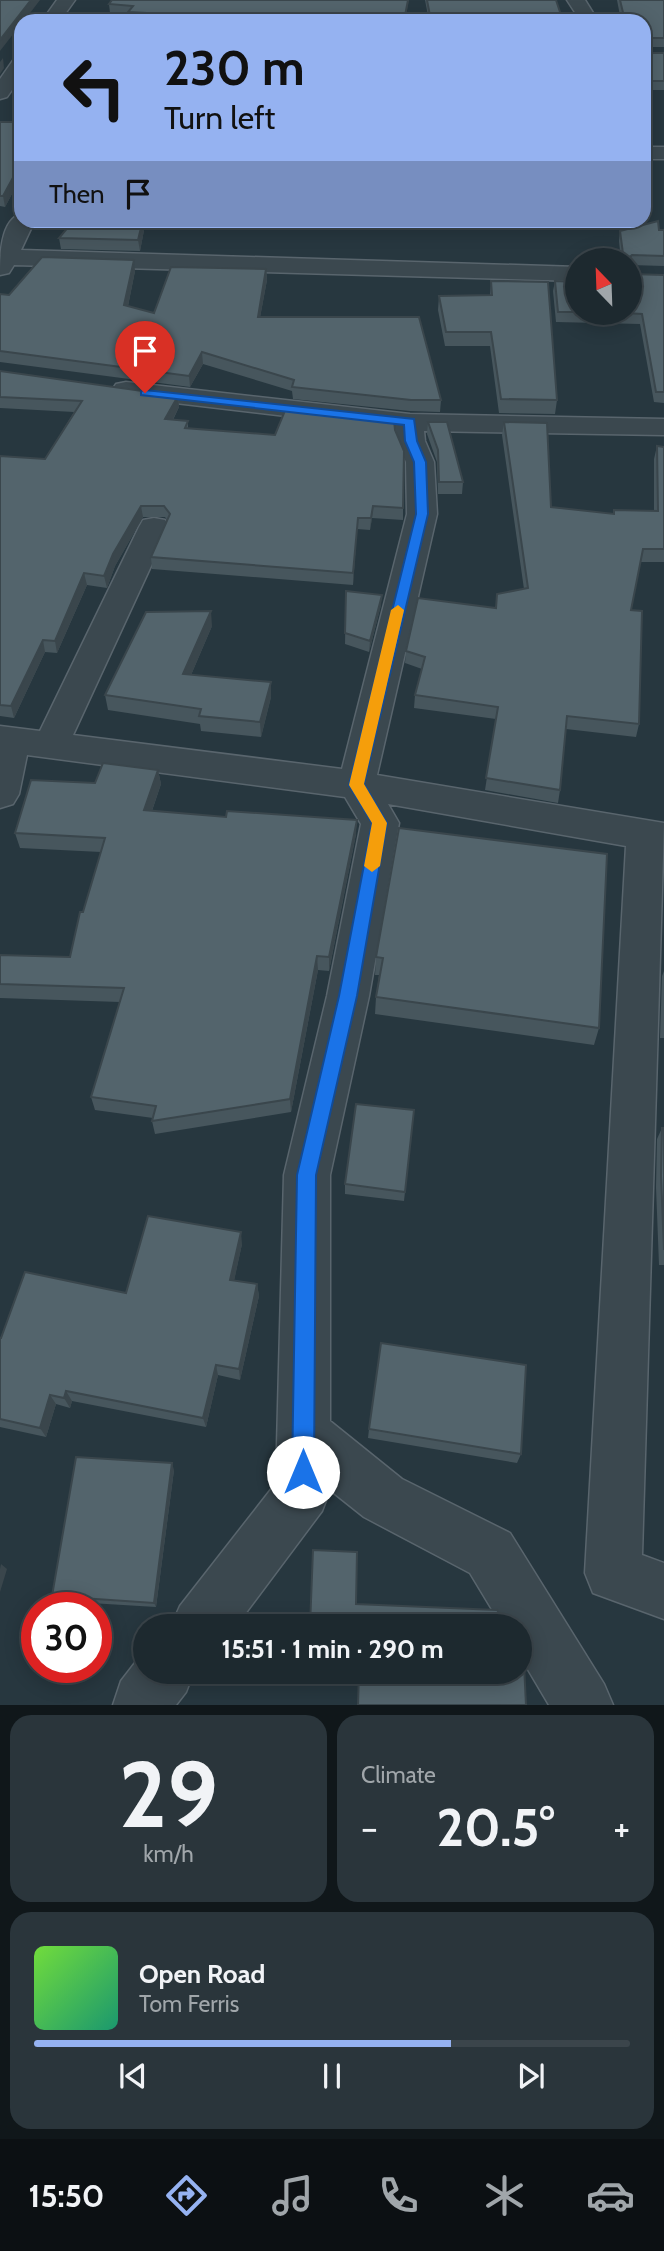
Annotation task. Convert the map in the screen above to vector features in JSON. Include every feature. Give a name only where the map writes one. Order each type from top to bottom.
[{"type":"street","points":[[0,93],[14,73]]},
{"type":"street","points":[[20,228],[2,261],[565,274]]},
{"type":"street","points":[[92,385],[410,422],[664,427]]},
{"type":"street","points":[[209,1614],[303,1492],[307,1175],[348,996],[380,823],[356,785],[422,514],[420,462],[411,441],[410,422]]},
{"type":"street","points":[[51,745],[154,527]]},
{"type":"street","points":[[0,794],[6,739],[356,785],[655,837],[613,1573],[664,1591]]},
{"type":"street","points":[[303,1433],[383,1498],[490,1553],[583,1705]]},
{"type":"building","points":[[0,0],[31,0],[20,14],[14,14],[14,22],[0,40]]},
{"type":"building","points":[[112,0],[408,0],[405,14],[164,14],[128,12],[133,6],[109,4]]},
{"type":"building","points":[[427,0],[556,0],[561,14],[430,14]]},
{"type":"building","points":[[620,0],[664,0],[664,38],[651,38],[651,14],[623,14]]},
{"type":"building","points":[[651,53],[664,53],[664,81],[651,81]]},
{"type":"building","points":[[0,122],[14,122],[14,176],[3,196],[0,196]]},
{"type":"building","points":[[658,221],[659,230],[664,230],[664,256],[642,255],[642,248],[622,248],[620,231],[651,228],[651,223]]},
{"type":"building","points":[[67,228],[141,228],[138,240],[59,238]]},
{"type":"building","points":[[42,257],[134,260],[124,305],[154,313],[171,267],[266,269],[258,317],[419,317],[441,400],[411,400],[292,387],[294,380],[202,352],[189,376],[0,351],[0,294],[9,295]]},
{"type":"building","points":[[642,274],[664,275],[664,392],[656,392],[642,314]]},
{"type":"building","points":[[491,281],[548,282],[557,400],[501,399],[491,332],[446,332],[439,296],[492,295]]},
{"type":"building","points":[[555,281],[565,282],[565,312],[558,312]]},
{"type":"building","points":[[0,371],[178,396],[165,419],[188,421],[185,428],[275,435],[286,408],[394,420],[395,430],[404,451],[403,508],[373,506],[371,518],[358,518],[353,573],[151,557],[170,514],[164,506],[141,506],[113,554],[104,576],[84,573],[55,641],[43,640],[11,706],[0,705],[0,456],[45,459],[82,401],[0,397]]},
{"type":"building","points":[[428,422],[447,422],[463,482],[439,482],[438,450]]},
{"type":"building","points":[[504,422],[547,423],[551,507],[614,514],[614,510],[658,511],[657,446],[664,447],[664,549],[643,549],[631,610],[642,611],[639,724],[567,716],[560,790],[486,778],[498,707],[415,695],[425,657],[406,651],[418,598],[496,608],[497,594],[528,588]]},
{"type":"building","points":[[346,591],[382,595],[370,641],[345,633]]},
{"type":"building","points":[[211,611],[183,674],[271,682],[260,722],[199,716],[201,709],[105,695],[146,612]]},
{"type":"building","points":[[103,763],[158,770],[144,810],[226,817],[227,811],[357,820],[329,957],[317,956],[290,1099],[152,1121],[156,1106],[91,1097],[124,988],[0,984],[0,955],[70,957],[80,912],[83,912],[105,838],[15,833],[31,780],[95,783]]},
{"type":"building","points":[[399,828],[607,854],[599,1028],[376,997],[383,958],[376,957]]},
{"type":"building","points":[[356,1104],[414,1110],[405,1192],[345,1184]]},
{"type":"building","points":[[664,1128],[664,1250],[661,1176]]},
{"type":"building","points":[[148,1216],[241,1232],[230,1280],[257,1284],[239,1369],[216,1365],[203,1418],[66,1391],[64,1398],[50,1395],[40,1428],[0,1419],[0,1338],[25,1272],[126,1293]]},
{"type":"building","points":[[381,1343],[526,1365],[521,1454],[369,1429]]},
{"type":"building","points":[[76,1457],[172,1463],[154,1603],[112,1600],[112,1592],[53,1592]]},
{"type":"building","points":[[313,1550],[357,1552],[356,1604],[497,1610],[500,1614],[310,1614]]},
{"type":"building","points":[[359,1684],[525,1684],[526,1705],[358,1705]]},
{"type":"slow traffic","points":[[372,866],[380,823],[356,785],[398,610]]},
{"type":"route","points":[[145,393],[410,422],[411,441],[420,462],[422,514],[356,785],[380,823],[348,996],[307,1175],[303,1472]]}]
